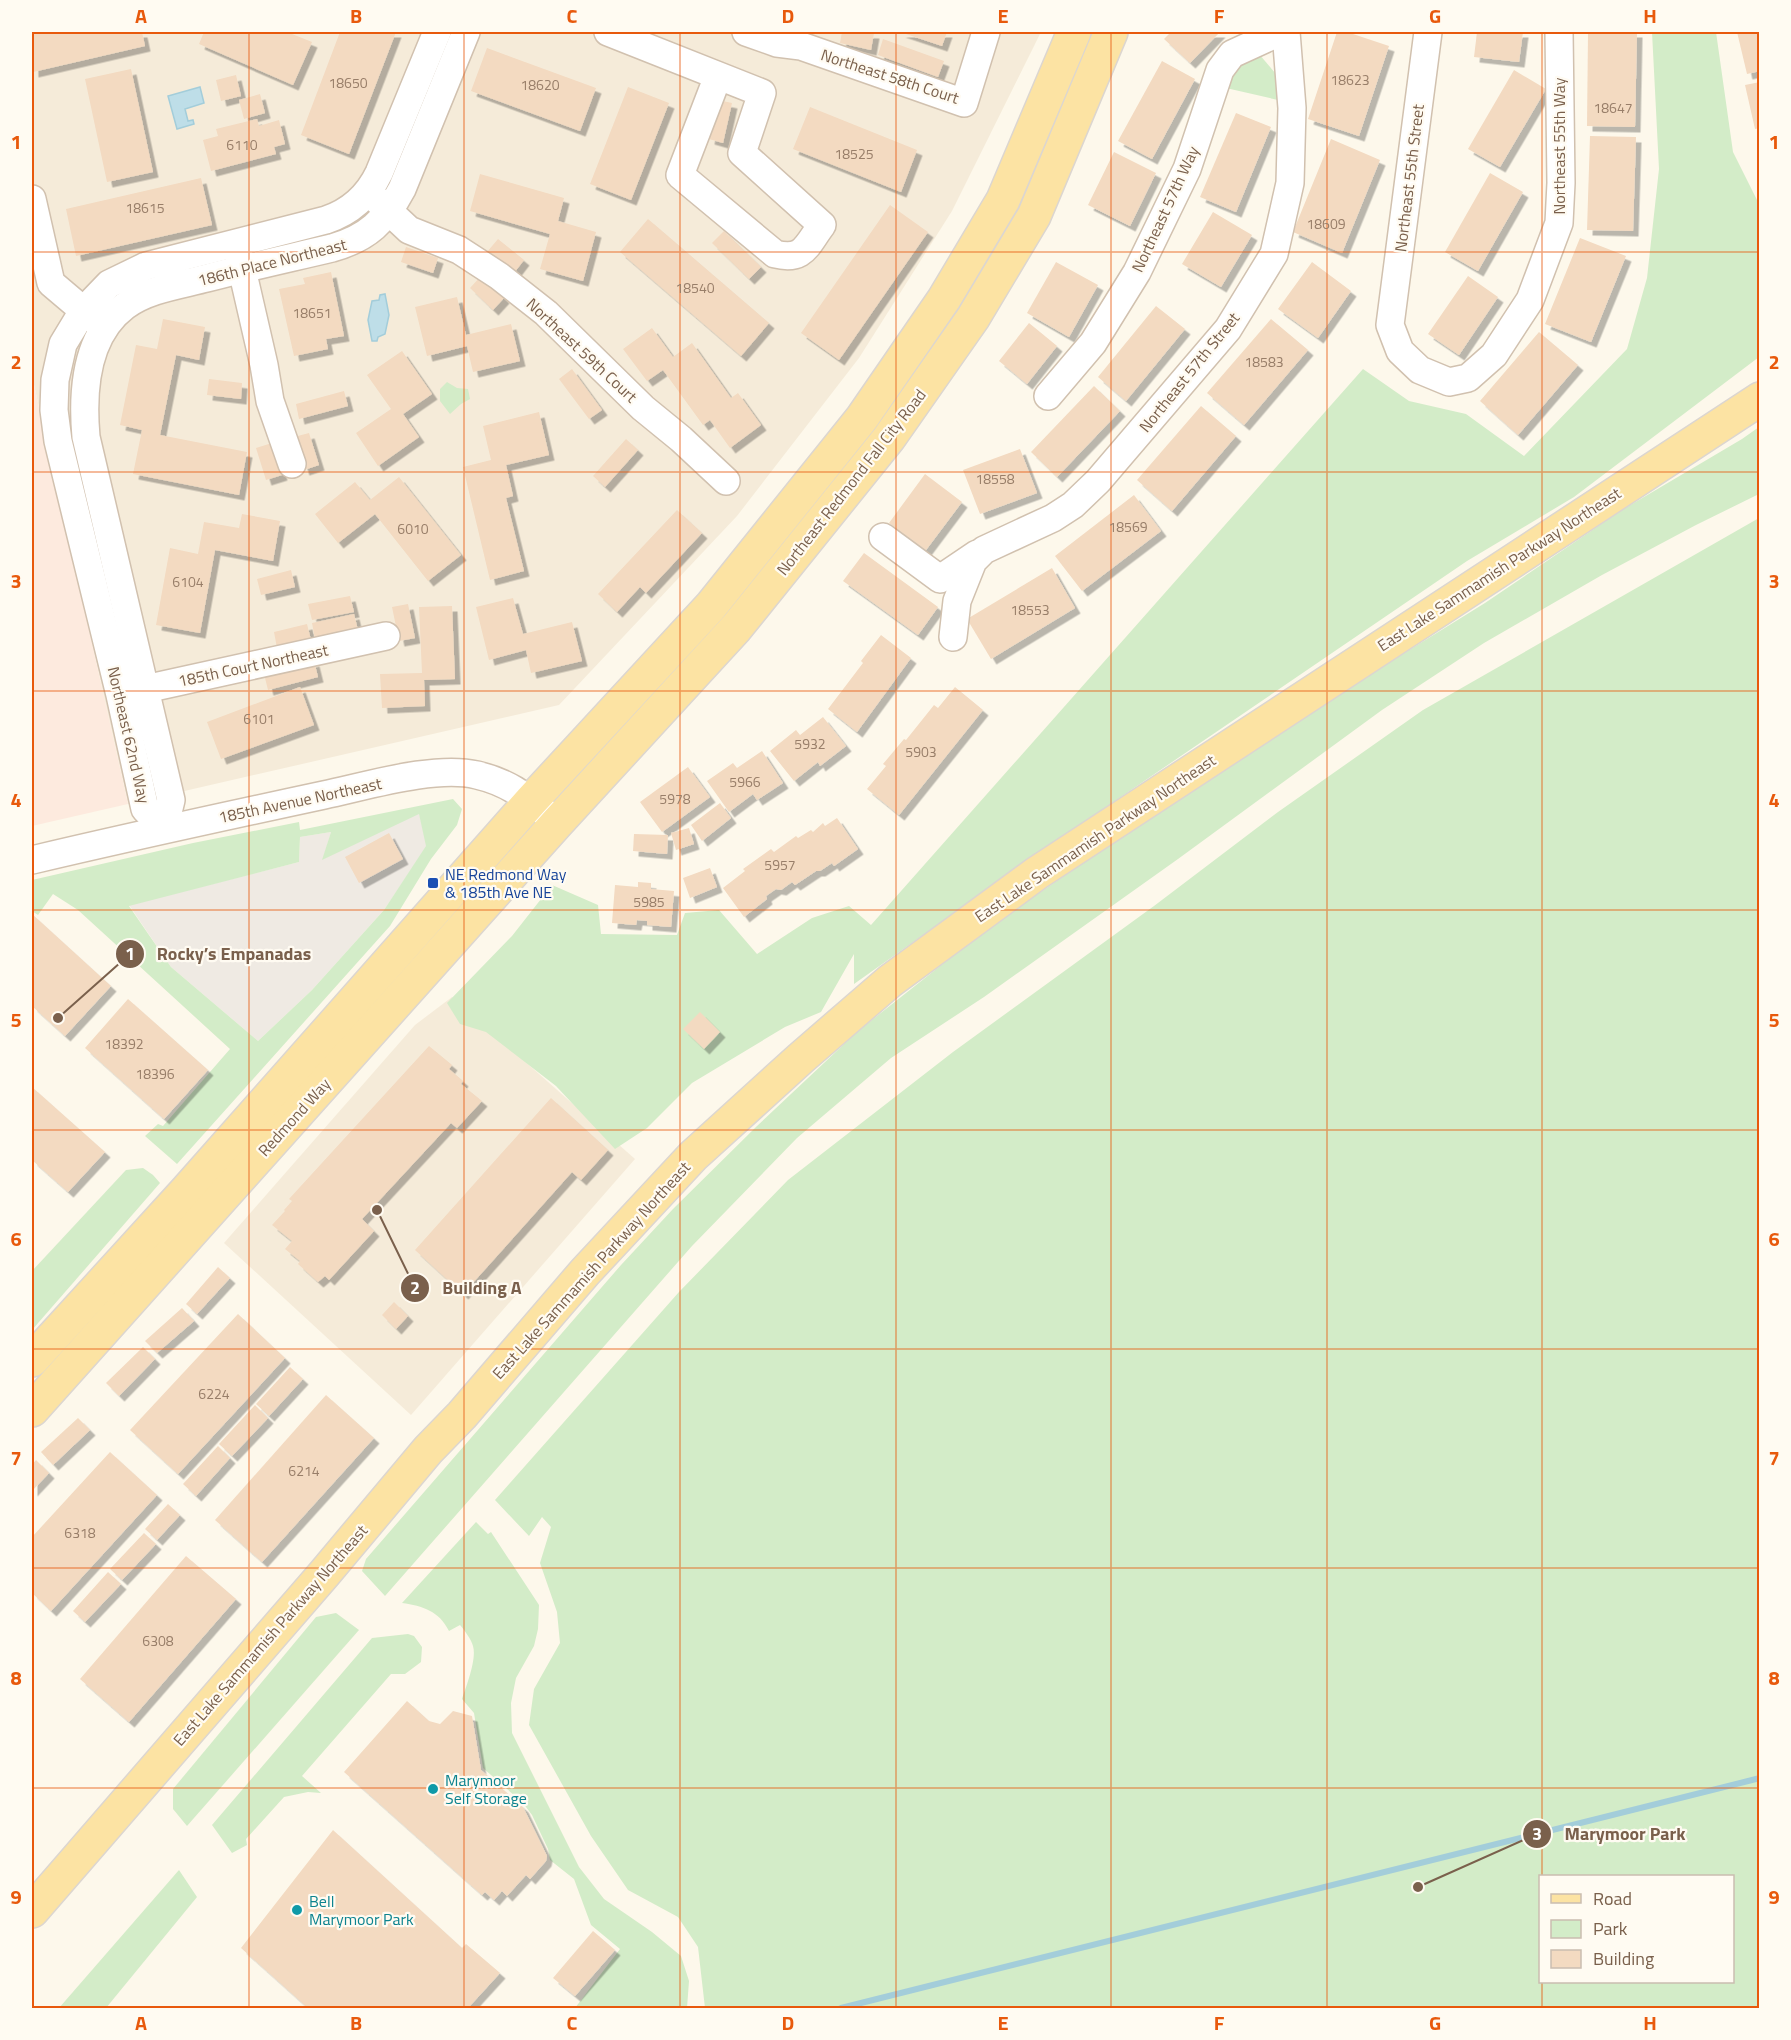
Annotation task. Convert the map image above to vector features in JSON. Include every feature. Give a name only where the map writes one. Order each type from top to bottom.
[{"type":"main road","name":"Northeast Redmond Fall City Road","points":[[531,801],[711,606],[862,418],[944,299],[1003,200],[1074,32]]},
{"type":"main road","name":"Northeast Redmond Fall City Road","points":[[557,823],[736,628],[889,438],[973,318],[1034,216],[1111,32]]},
{"type":"main road","name":"East Lake Sammamish Parkway Northeast","points":[[32,1911],[324,1574],[428,1450],[585,1272],[693,1156],[801,1058],[891,981],[1037,873],[1760,399]]},
{"type":"main road","name":"Redmond Way","points":[[32,1360],[187,1190],[531,801]]},
{"type":"main road","name":"Redmond Way","points":[[32,1410],[557,823]]},
{"type":"street","name":"186th Place Northeast","points":[[83,311],[109,284],[146,266],[337,217],[369,193],[436,32]]},
{"type":"street","name":"186th Place Northeast","points":[[105,328],[125,306],[155,291],[347,244],[366,235],[390,211],[402,189],[466,32]]},
{"type":"street","points":[[608,32],[762,93],[742,153],[822,225],[798,255],[789,257],[775,254],[680,175],[718,76]]},
{"type":"street","name":"Northeast 58th Court","points":[[746,32],[777,43],[801,46],[964,103],[986,32]]},
{"type":"street","name":"Northeast 57th Way","points":[[1048,396],[1093,344],[1137,272],[1186,170],[1220,70],[1232,54],[1280,32]]},
{"type":"street","name":"Northeast 57th Street","points":[[883,537],[940,579],[962,562],[984,550],[1053,518],[1073,505],[1098,481],[1228,329],[1274,254],[1290,183],[1292,108],[1286,32]]},
{"type":"street","name":"Northeast 55th Street","points":[[1390,325],[1428,32]]},
{"type":"street","name":"Northeast 55th Way","points":[[1390,325],[1400,351],[1420,370],[1449,382],[1468,378],[1494,356],[1530,300],[1559,223],[1561,183],[1559,32]]},
{"type":"street","name":"Northeast 59th Court","points":[[369,193],[409,230],[459,250],[499,276],[546,312],[643,408],[726,481]]},
{"type":"street","points":[[32,199],[51,284],[105,328]]},
{"type":"street","points":[[236,242],[270,400],[292,464]]},
{"type":"street","name":"Northeast 62nd Way","points":[[83,311],[63,344],[55,380],[54,410],[58,441],[133,692]]},
{"type":"street","name":"Northeast 62nd Way","points":[[105,328],[94,350],[86,377],[83,408],[86,437],[133,692],[145,809],[164,829]]},
{"type":"street","points":[[953,637],[957,601],[973,561],[984,550]]},
{"type":"street","name":"185th Court Northeast","points":[[133,692],[386,636]]},
{"type":"street","name":"185th Avenue Northeast","points":[[32,860],[164,829],[392,780],[440,772],[476,774],[513,787],[557,823]]},
{"type":"shaded area","points":[[32,32],[1041,32],[952,211],[859,358],[737,516],[559,705],[128,804],[32,376]]},
{"type":"shaded area","points":[[32,376],[128,804],[32,826]]},
{"type":"shaded area","points":[[419,813],[427,846],[384,910],[312,990],[258,1041],[171,967],[129,905],[299,862],[300,837],[331,832],[323,859]]},
{"type":"shaded area","points":[[452,997],[635,1159],[411,1415],[224,1243],[415,1025]]},
{"type":"green space","points":[[1652,32],[1716,32],[1733,152],[1759,204],[1759,357],[1574,497],[1467,561],[1043,850],[854,984],[854,954],[821,1012],[785,1027],[692,1083],[647,1128],[615,1149],[556,1086],[486,1032],[460,1024],[447,1003],[512,936],[552,885],[598,905],[601,934],[677,935],[685,913],[719,910],[757,954],[812,918],[849,906],[871,925],[1363,369],[1409,401],[1466,414],[1524,456],[1627,349],[1647,278],[1659,169]]},
{"type":"green space","points":[[1259,54],[1276,74],[1278,100],[1226,88],[1234,63]]},
{"type":"green space","points":[[447,382],[457,388],[468,389],[470,399],[450,414],[440,401],[440,389]]},
{"type":"green space","points":[[1759,427],[1759,494],[1602,575],[1484,643],[1382,710],[984,997],[891,1058],[797,1138],[692,1246],[385,1596],[362,1571],[366,1559],[621,1265],[673,1209],[757,1126],[858,1031],[992,925],[1129,832],[1377,670],[1485,603],[1622,510]]},
{"type":"green space","points":[[1759,518],[1759,2008],[705,2008],[698,1947],[678,1917],[628,1890],[591,1836],[529,1725],[534,1689],[560,1643],[557,1612],[540,1563],[551,1527],[542,1517],[529,1536],[495,1500],[679,1292],[788,1180],[953,1052],[1154,906],[1278,812],[1423,710]]},
{"type":"green space","points":[[453,799],[462,809],[457,825],[431,859],[390,926],[177,1164],[145,1136],[158,1124],[163,1126],[230,1049],[78,910],[53,894],[38,915],[32,911],[32,880],[193,843],[299,822],[300,830]],"holes":[[[419,814],[426,846],[384,910],[312,990],[258,1041],[171,967],[129,906],[299,862],[300,837],[331,832],[322,860]]]},
{"type":"green space","points":[[143,1168],[160,1183],[32,1330],[32,1271],[126,1170]]},
{"type":"green space","points":[[476,1522],[488,1534],[491,1532],[539,1605],[538,1629],[534,1646],[516,1678],[511,1703],[512,1733],[579,1867],[604,1899],[652,1932],[681,1956],[689,1981],[687,2008],[575,2008],[620,1949],[591,1925],[574,1879],[550,1860],[548,1849],[532,1815],[523,1803],[483,1768],[474,1713],[462,1699],[474,1658],[473,1646],[468,1635],[460,1625],[449,1631],[445,1624],[430,1611],[402,1603]]},
{"type":"green space","points":[[336,1613],[359,1630],[187,1826],[173,1809],[173,1789],[316,1617]]},
{"type":"green space","points":[[408,1634],[414,1636],[422,1647],[421,1662],[405,1674],[391,1674],[302,1776],[321,1793],[308,1792],[284,1797],[246,1839],[247,1845],[232,1853],[212,1825],[372,1638]]},
{"type":"green space","points":[[179,1870],[197,1897],[106,2008],[59,2008]]},
{"type":"water","points":[[200,87],[204,103],[185,109],[188,121],[193,120],[194,124],[177,129],[168,96]]},
{"type":"water","points":[[385,294],[389,315],[385,334],[378,337],[377,341],[372,341],[368,320],[372,301],[379,300],[380,295]]},
{"type":"building","points":[[32,32],[142,32],[145,46],[33,72]]},
{"type":"building","points":[[204,32],[287,32],[312,42],[293,85],[199,44]]},
{"type":"building","points":[[340,32],[396,32],[349,154],[301,135]]},
{"type":"building","points":[[842,32],[874,33],[871,50],[840,43]]},
{"type":"building","points":[[900,32],[947,32],[942,46]]},
{"type":"building","points":[[1171,32],[1220,32],[1190,63],[1164,39]]},
{"type":"building","points":[[1337,32],[1347,32],[1389,46],[1359,136],[1308,119]]},
{"type":"building","points":[[1477,32],[1523,32],[1519,62],[1474,57]]},
{"type":"building","points":[[1588,32],[1637,32],[1635,127],[1587,126]]},
{"type":"building","points":[[1737,32],[1760,32],[1760,71],[1747,74]]},
{"type":"building","points":[[883,39],[944,61],[938,77],[878,55]]},
{"type":"building","points":[[487,48],[596,88],[580,131],[471,91]]},
{"type":"building","points":[[1162,61],[1195,79],[1152,159],[1118,141]]},
{"type":"building","points":[[131,69],[153,172],[107,182],[85,79]]},
{"type":"building","points":[[1514,70],[1546,89],[1500,167],[1468,149]]},
{"type":"building","points":[[236,75],[241,96],[221,101],[216,80]]},
{"type":"building","points":[[1760,82],[1760,128],[1755,129],[1745,85]]},
{"type":"building","points":[[628,87],[669,103],[631,200],[590,184]]},
{"type":"building","points":[[260,94],[265,113],[244,119],[239,100]]},
{"type":"building","points":[[718,100],[732,103],[723,143],[709,139]]},
{"type":"building","points":[[810,107],[917,150],[901,192],[793,149]]},
{"type":"building","points":[[1236,113],[1271,127],[1236,212],[1200,197]]},
{"type":"building","points":[[257,119],[259,126],[279,120],[285,144],[274,147],[276,154],[211,171],[203,140],[218,136],[216,129]]},
{"type":"building","points":[[1590,136],[1636,137],[1633,231],[1587,230]]},
{"type":"building","points":[[1331,139],[1380,160],[1342,253],[1293,232]]},
{"type":"building","points":[[1114,152],[1156,173],[1130,226],[1088,205]]},
{"type":"building","points":[[1490,173],[1523,192],[1478,271],[1445,252]]},
{"type":"building","points":[[480,174],[564,198],[558,221],[596,232],[583,281],[540,269],[550,234],[470,211]]},
{"type":"building","points":[[201,178],[212,225],[76,256],[66,209]]},
{"type":"building","points":[[890,205],[928,232],[839,360],[801,333]]},
{"type":"building","points":[[1213,212],[1252,235],[1221,287],[1182,264]]},
{"type":"building","points":[[648,219],[769,323],[741,356],[620,252]]},
{"type":"building","points":[[724,231],[761,267],[749,279],[712,243]]},
{"type":"building","points":[[1580,238],[1626,256],[1591,342],[1545,324]]},
{"type":"building","points":[[498,239],[524,260],[514,273],[487,252]]},
{"type":"building","points":[[406,247],[438,258],[433,273],[401,262]]},
{"type":"building","points":[[1056,262],[1098,285],[1069,337],[1027,313]]},
{"type":"building","points":[[1312,262],[1351,291],[1318,338],[1278,309]]},
{"type":"building","points":[[331,272],[344,336],[326,339],[328,349],[294,356],[279,289],[305,284],[303,278]]},
{"type":"building","points":[[481,276],[504,298],[493,310],[470,288]]},
{"type":"building","points":[[1468,276],[1498,297],[1459,355],[1428,334]]},
{"type":"building","points":[[457,297],[466,335],[511,324],[520,361],[473,372],[467,346],[427,356],[415,307]]},
{"type":"building","points":[[1156,306],[1185,329],[1126,401],[1098,377]]},
{"type":"building","points":[[163,319],[205,327],[199,360],[176,355],[160,435],[247,452],[239,495],[133,474],[142,430],[120,425],[136,345],[157,349]]},
{"type":"building","points":[[1271,319],[1308,350],[1244,425],[1207,393]]},
{"type":"building","points":[[1029,323],[1057,346],[1027,384],[999,361]]},
{"type":"building","points":[[652,328],[673,357],[692,343],[731,398],[738,393],[761,425],[730,448],[710,420],[703,425],[663,370],[647,381],[623,349]]},
{"type":"building","points":[[1539,332],[1578,365],[1518,435],[1480,401]]},
{"type":"building","points":[[402,351],[432,394],[403,414],[419,437],[378,466],[356,433],[391,409],[367,375]]},
{"type":"building","points":[[572,369],[602,410],[589,419],[559,379]]},
{"type":"building","points":[[209,379],[242,383],[241,399],[207,395]]},
{"type":"building","points":[[1094,386],[1120,411],[1057,477],[1031,452]]},
{"type":"building","points":[[344,391],[348,406],[299,419],[296,404]]},
{"type":"building","points":[[1201,406],[1236,436],[1172,511],[1137,480]]},
{"type":"building","points":[[539,412],[549,455],[506,465],[513,496],[506,498],[524,571],[490,580],[463,467],[491,460],[483,426]]},
{"type":"building","points":[[309,433],[319,465],[304,470],[294,437]]},
{"type":"building","points":[[626,439],[638,450],[605,487],[593,476]]},
{"type":"building","points":[[272,443],[282,475],[266,480],[256,448]]},
{"type":"building","points":[[1020,449],[1037,493],[980,514],[963,470]]},
{"type":"building","points":[[925,474],[962,502],[926,550],[889,523]]},
{"type":"building","points":[[399,477],[461,555],[428,581],[375,514],[338,543],[315,514],[355,482],[370,500]]},
{"type":"building","points":[[1134,495],[1161,531],[1082,591],[1055,556]]},
{"type":"building","points":[[677,510],[702,533],[646,593],[640,587],[617,612],[598,594]]},
{"type":"building","points":[[242,514],[280,521],[273,561],[215,550],[200,633],[156,625],[170,548],[198,554],[204,522],[239,528]]},
{"type":"building","points":[[864,553],[938,607],[918,635],[843,581]]},
{"type":"building","points":[[1052,568],[1075,608],[991,659],[967,619]]},
{"type":"building","points":[[291,570],[295,587],[261,595],[257,579]]},
{"type":"building","points":[[350,596],[354,612],[312,620],[308,604]]},
{"type":"building","points":[[513,598],[523,634],[572,622],[582,661],[531,673],[526,650],[489,660],[476,607]]},
{"type":"building","points":[[408,604],[415,638],[399,641],[392,607]]},
{"type":"building","points":[[452,606],[455,679],[424,680],[425,706],[382,708],[380,674],[422,673],[419,607]]},
{"type":"building","points":[[354,614],[358,630],[315,639],[312,623]]},
{"type":"building","points":[[307,624],[311,640],[277,648],[274,632]]},
{"type":"building","points":[[881,635],[911,658],[857,732],[828,709]]},
{"type":"building","points":[[314,661],[318,677],[268,690],[264,674]]},
{"type":"building","points":[[300,687],[314,725],[221,759],[207,722]]},
{"type":"building","points":[[955,687],[983,710],[899,815],[867,789],[886,766],[883,764],[904,739],[906,740],[934,705],[938,708]]},
{"type":"building","points":[[823,717],[846,746],[820,766],[818,762],[794,781],[770,751],[796,730],[800,735]]},
{"type":"building","points":[[762,751],[783,783],[757,800],[753,794],[729,812],[707,781],[733,763],[737,768]]},
{"type":"building","points":[[688,767],[710,797],[662,832],[640,802]]},
{"type":"building","points":[[720,803],[731,818],[702,841],[691,825]]},
{"type":"building","points":[[837,818],[858,849],[834,866],[832,863],[795,885],[792,882],[781,890],[776,889],[744,917],[723,888],[745,871],[743,869],[771,849],[774,852],[796,836],[798,838],[811,830],[813,832],[823,823],[825,826]]},
{"type":"building","points":[[689,828],[694,844],[676,850],[671,833]]},
{"type":"building","points":[[389,833],[403,859],[359,883],[345,857]]},
{"type":"building","points":[[634,834],[668,835],[667,854],[633,851]]},
{"type":"building","points":[[710,868],[717,887],[690,898],[683,878]]},
{"type":"building","points":[[638,882],[651,883],[651,889],[674,891],[671,927],[647,925],[647,921],[637,920],[636,925],[612,923],[615,885],[638,887]]},
{"type":"building","points":[[32,914],[111,986],[65,1036],[32,1006]]},
{"type":"building","points":[[128,999],[208,1070],[164,1119],[85,1048]]},
{"type":"building","points":[[700,1012],[720,1032],[704,1049],[683,1029]]},
{"type":"building","points":[[429,1046],[452,1065],[449,1069],[463,1081],[461,1084],[482,1101],[457,1128],[451,1123],[362,1219],[374,1231],[329,1280],[325,1276],[318,1282],[298,1264],[300,1261],[285,1249],[292,1241],[272,1225],[292,1201],[289,1199]]},
{"type":"building","points":[[32,1087],[105,1152],[68,1192],[32,1160]]},
{"type":"building","points":[[551,1098],[608,1150],[581,1180],[572,1172],[463,1294],[415,1250]]},
{"type":"building","points":[[218,1267],[230,1278],[197,1314],[186,1304]]},
{"type":"building","points":[[394,1302],[408,1316],[396,1329],[382,1315]]},
{"type":"building","points":[[182,1308],[194,1321],[157,1353],[145,1341]]},
{"type":"building","points":[[238,1314],[285,1358],[178,1474],[130,1430]]},
{"type":"building","points":[[143,1347],[155,1359],[119,1396],[106,1383]]},
{"type":"building","points":[[290,1367],[303,1379],[269,1416],[256,1404]]},
{"type":"building","points":[[326,1395],[374,1438],[262,1562],[215,1520]]},
{"type":"building","points":[[255,1405],[268,1418],[232,1456],[219,1444]]},
{"type":"building","points":[[78,1418],[90,1430],[53,1465],[41,1452]]},
{"type":"building","points":[[218,1446],[230,1458],[196,1496],[183,1484]]},
{"type":"building","points":[[110,1452],[157,1495],[51,1611],[32,1593],[32,1537]]},
{"type":"building","points":[[36,1460],[49,1473],[32,1491],[32,1465]]},
{"type":"building","points":[[168,1504],[180,1515],[157,1540],[145,1529]]},
{"type":"building","points":[[144,1533],[156,1544],[122,1580],[110,1569]]},
{"type":"building","points":[[186,1556],[236,1599],[129,1722],[80,1679]]},
{"type":"building","points":[[108,1572],[121,1584],[85,1622],[73,1611]]},
{"type":"building","name":"Marymoor Self Storage","points":[[407,1701],[429,1721],[440,1724],[453,1711],[472,1716],[481,1770],[523,1807],[547,1856],[546,1861],[530,1879],[526,1875],[507,1896],[502,1891],[494,1900],[485,1892],[482,1895],[344,1772]]},
{"type":"building","points":[[333,1830],[462,1948],[466,1944],[500,1973],[468,2008],[308,2008],[241,1948]]},
{"type":"building","points":[[593,1931],[615,1950],[575,1996],[553,1978]]},
{"type":"waterway","points":[[841,2008],[1760,1778]]},
{"type":"place","name":"NE Redmond Way & 185th Ave NE","points":[[433,883]]},
{"type":"place","name":"Rocky’s Empanadas","points":[[58,1018]]},
{"type":"place","name":"Building A","points":[[377,1210]]},
{"type":"place","name":"Marymoor Self Storage","points":[[433,1789]]},
{"type":"place","name":"Marymoor Park","points":[[1418,1887]]},
{"type":"place","name":"Bell Marymoor Park","points":[[297,1910]]}]
